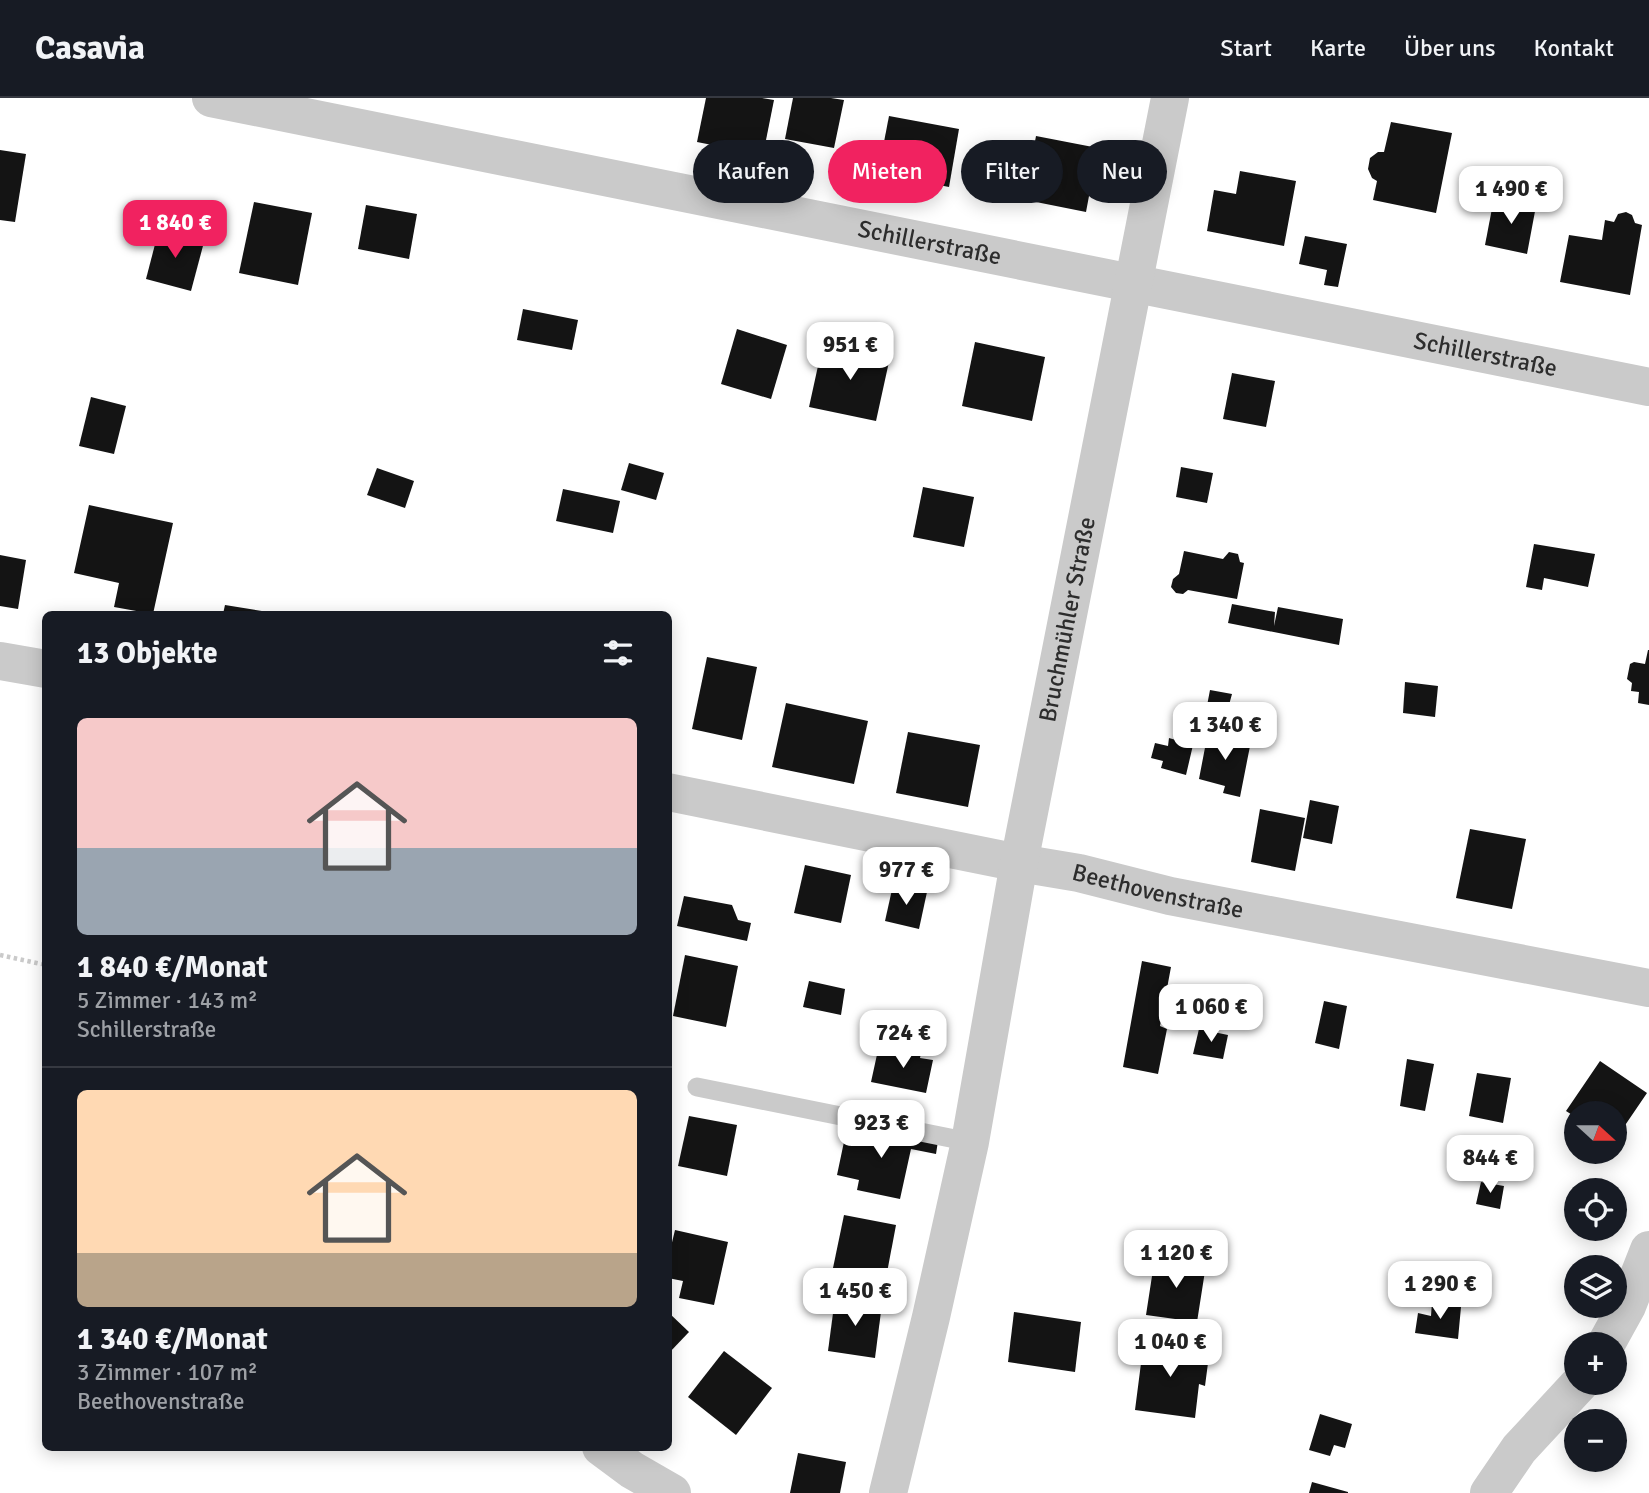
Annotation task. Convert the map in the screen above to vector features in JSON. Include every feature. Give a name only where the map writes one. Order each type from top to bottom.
[{"type":"street","name":"Schillerstraße","points":[[211,98],[1133,284],[1541,363],[1649,387]]},
{"type":"street","name":"Bruchmühler Straße","points":[[888,1493],[970,1142],[1019,863],[1170,98]]},
{"type":"street","points":[[0,661],[42,669]]},
{"type":"street","name":"Beethovenstraße","points":[[672,793],[1079,873],[1170,896],[1649,988]]},
{"type":"street","points":[[1613,1332],[1628,1306],[1649,1250]]},
{"type":"street","points":[[1489,1493],[1519,1449],[1569,1395]]},
{"type":"street","points":[[606,1451],[632,1470],[672,1493]]},
{"type":"lane","points":[[697,1087],[970,1142]]},
{"type":"path","points":[[0,955],[42,964]]},
{"type":"building","points":[[706,98],[774,100],[766,140],[697,140]]},
{"type":"building","points":[[793,98],[844,100],[836,140],[828,140],[828,147],[814,144],[814,140],[785,139]]},
{"type":"building","points":[[889,116],[959,129],[949,187],[947,140],[884,140]]},
{"type":"building","points":[[1391,122],[1452,133],[1436,213],[1373,200],[1377,181],[1372,178],[1368,169],[1370,158],[1378,152],[1384,152]]},
{"type":"building","points":[[1036,136],[1057,140],[1035,140]]},
{"type":"building","points":[[1063,141],[1077,144],[1077,203],[1088,203],[1086,212],[1041,203],[1063,203]]},
{"type":"building","points":[[0,150],[26,154],[15,222],[0,220]]},
{"type":"building","points":[[1240,171],[1296,181],[1284,246],[1207,231],[1214,190],[1236,194]]},
{"type":"building","points":[[1494,198],[1536,206],[1527,254],[1485,245]]},
{"type":"building","points":[[254,202],[312,213],[298,285],[239,273]]},
{"type":"building","points":[[366,205],[417,214],[409,259],[358,249]]},
{"type":"building","points":[[1626,212],[1632,215],[1635,223],[1642,225],[1630,295],[1560,282],[1569,235],[1602,240],[1605,220],[1614,222],[1618,214]]},
{"type":"building","points":[[159,229],[204,242],[191,291],[146,279]]},
{"type":"building","points":[[1305,236],[1347,244],[1338,287],[1324,285],[1327,270],[1299,264]]},
{"type":"building","points":[[523,309],[578,320],[572,350],[517,340]]},
{"type":"building","points":[[737,329],[787,345],[771,399],[721,384]]},
{"type":"building","points":[[975,342],[1045,357],[1032,421],[962,406]]},
{"type":"building","points":[[823,343],[890,357],[876,421],[809,407]]},
{"type":"building","points":[[1232,373],[1275,381],[1266,427],[1223,419]]},
{"type":"building","points":[[91,397],[126,406],[114,454],[79,446]]},
{"type":"building","points":[[629,463],[664,473],[656,500],[621,490]]},
{"type":"building","points":[[1181,467],[1213,473],[1207,503],[1176,497]]},
{"type":"building","points":[[377,468],[414,481],[405,508],[367,495]]},
{"type":"building","points":[[923,487],[974,497],[964,547],[913,537]]},
{"type":"building","points":[[563,489],[620,501],[613,533],[556,521]]},
{"type":"building","points":[[89,505],[173,523],[154,611],[114,607],[119,583],[74,573]]},
{"type":"building","points":[[1534,544],[1595,554],[1588,587],[1544,578],[1542,590],[1526,587]]},
{"type":"building","points":[[1184,551],[1223,559],[1229,552],[1238,554],[1240,562],[1244,563],[1237,599],[1188,590],[1183,594],[1176,593],[1171,587],[1173,579],[1179,574]]},
{"type":"building","points":[[0,555],[26,560],[18,609],[0,606]]},
{"type":"building","points":[[1232,604],[1275,612],[1274,626],[1278,607],[1343,619],[1339,645],[1228,623]]},
{"type":"building","points":[[225,605],[262,611],[224,611]]},
{"type":"building","points":[[1648,650],[1649,705],[1638,703],[1639,692],[1631,691],[1632,683],[1627,679],[1630,664],[1645,664]]},
{"type":"building","points":[[707,657],[757,667],[742,740],[692,729]]},
{"type":"building","points":[[1405,682],[1438,686],[1435,717],[1403,713]]},
{"type":"building","points":[[1210,690],[1232,694],[1229,705],[1233,706],[1230,722],[1205,716]]},
{"type":"building","points":[[786,703],[868,721],[854,784],[772,767]]},
{"type":"building","points":[[908,732],[980,745],[968,807],[896,793]]},
{"type":"building","points":[[1208,732],[1251,741],[1240,797],[1223,793],[1225,786],[1199,779]]},
{"type":"building","points":[[1169,738],[1193,745],[1186,775],[1161,768],[1163,761],[1151,758],[1155,743],[1168,746]]},
{"type":"building","points":[[1310,800],[1339,806],[1332,844],[1303,838]]},
{"type":"building","points":[[1260,809],[1305,818],[1295,871],[1251,862]]},
{"type":"building","points":[[1470,829],[1526,839],[1512,909],[1456,898]]},
{"type":"building","points":[[805,865],[851,875],[841,923],[794,913]]},
{"type":"building","points":[[893,885],[927,892],[919,929],[885,921]]},
{"type":"building","points":[[684,896],[732,905],[738,920],[751,923],[747,941],[677,926]]},
{"type":"building","points":[[685,955],[738,966],[726,1027],[673,1016]]},
{"type":"building","points":[[1142,961],[1171,967],[1160,1026],[1167,1029],[1158,1074],[1123,1067]]},
{"type":"building","points":[[809,981],[845,989],[841,1015],[803,1007]]},
{"type":"building","points":[[1324,1001],[1347,1006],[1339,1049],[1315,1043]]},
{"type":"building","points":[[1199,1029],[1228,1035],[1223,1059],[1193,1054]]},
{"type":"building","points":[[905,1045],[922,1049],[920,1058],[933,1060],[926,1093],[871,1082],[878,1050],[903,1054]]},
{"type":"building","points":[[1407,1059],[1434,1064],[1425,1111],[1400,1106]]},
{"type":"building","points":[[1600,1061],[1647,1093],[1628,1121],[1628,1101],[1573,1101]]},
{"type":"building","points":[[1477,1073],[1511,1078],[1503,1123],[1469,1116]]},
{"type":"building","points":[[689,1116],[737,1125],[727,1176],[678,1166]]},
{"type":"building","points":[[869,1126],[938,1141],[936,1154],[911,1149],[900,1199],[857,1190],[859,1180],[837,1175],[845,1137],[866,1142]]},
{"type":"building","points":[[1481,1182],[1504,1186],[1500,1209],[1476,1204]]},
{"type":"building","points":[[844,1215],[896,1225],[886,1278],[833,1268]]},
{"type":"building","points":[[675,1230],[728,1242],[714,1305],[679,1298],[683,1281],[672,1279],[672,1242]]},
{"type":"building","points":[[1169,1253],[1191,1256],[1190,1268],[1205,1271],[1197,1322],[1146,1315],[1154,1263],[1166,1265]]},
{"type":"building","points":[[835,1298],[882,1304],[875,1358],[828,1351]]},
{"type":"building","points":[[1432,1302],[1461,1307],[1458,1339],[1415,1333],[1418,1313],[1431,1316]]},
{"type":"building","points":[[1014,1312],[1081,1322],[1075,1372],[1008,1362]]},
{"type":"building","points":[[672,1316],[689,1332],[672,1350]]},
{"type":"building","points":[[1144,1340],[1204,1348],[1202,1361],[1208,1363],[1205,1386],[1199,1384],[1195,1418],[1135,1410]]},
{"type":"building","points":[[724,1351],[772,1388],[736,1435],[688,1397]]},
{"type":"building","points":[[1320,1414],[1352,1424],[1345,1448],[1334,1445],[1330,1456],[1309,1450]]},
{"type":"building","points":[[798,1453],[846,1462],[840,1493],[790,1493]]},
{"type":"building","points":[[1312,1482],[1348,1492],[1348,1493],[1309,1493]]}]
